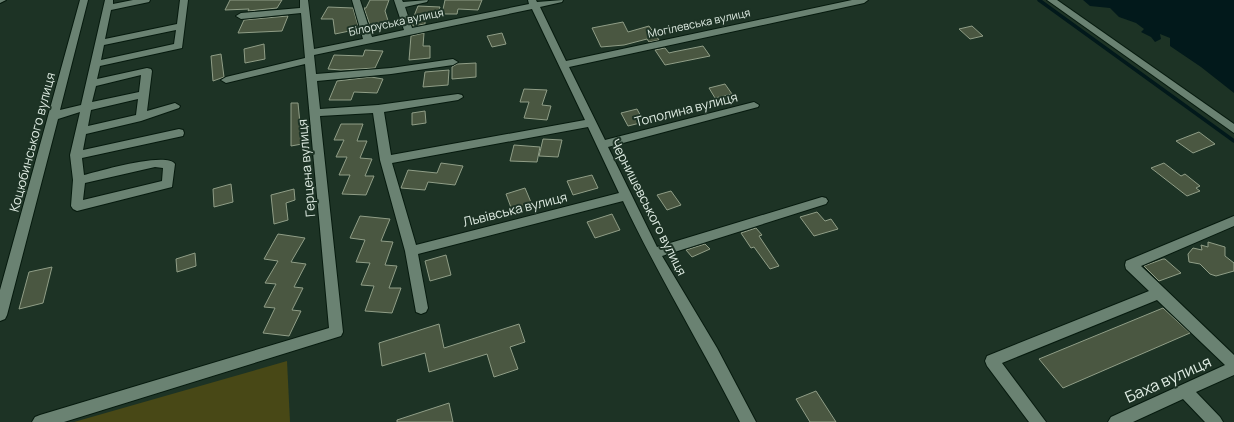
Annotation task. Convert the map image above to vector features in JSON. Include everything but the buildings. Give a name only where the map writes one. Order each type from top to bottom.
[{"type":"street","name":"Коцюбинського вулиця","points":[[0,315],[84,0]]},
{"type":"street","points":[[79,180],[155,163],[169,164],[168,184],[77,206],[79,180],[76,155],[108,4],[146,0]]},
{"type":"street","points":[[96,64],[179,46],[184,0]]},
{"type":"street","points":[[356,0],[368,40]]},
{"type":"street","points":[[409,32],[399,3],[424,0]]},
{"type":"street","name":"Білоруська вулиця","points":[[226,80],[368,40],[409,32],[533,2],[559,0]]},
{"type":"street","name":"Могілевська вулиця","points":[[563,65],[864,0]]},
{"type":"street","points":[[1051,0],[1234,129]]},
{"type":"street","name":"Чернишевського вулиця","points":[[533,2],[654,253],[712,352],[748,422]]},
{"type":"street","points":[[241,16],[305,5]]},
{"type":"street","name":"Герцена вулиця","points":[[40,422],[336,332],[305,5]]},
{"type":"street","points":[[100,42],[181,26]]},
{"type":"street","points":[[312,78],[391,71],[453,62]]},
{"type":"street","points":[[91,84],[147,71],[141,118]]},
{"type":"street","points":[[53,117],[86,107],[144,94]]},
{"type":"street","points":[[315,113],[378,109],[458,97]]},
{"type":"street","points":[[81,131],[141,118],[175,106]]},
{"type":"street","name":"Тополина вулиця","points":[[602,145],[754,106]]},
{"type":"street","points":[[378,109],[386,160],[411,251],[421,308]]},
{"type":"street","points":[[386,160],[591,123]]},
{"type":"street","points":[[76,155],[179,133]]},
{"type":"street","name":"Львівська вулиця","points":[[411,251],[626,196]]},
{"type":"street","points":[[654,253],[822,202]]},
{"type":"street","points":[[1234,221],[1131,265],[1234,364]]},
{"type":"street","points":[[1038,422],[992,361],[1159,293]]},
{"type":"street","name":"Баха вулиця","points":[[1116,422],[1234,368]]},
{"type":"street","points":[[1185,391],[1215,422]]},
{"type":"shaded area","points":[[287,361],[290,422],[74,422]]},
{"type":"water","points":[[1083,0],[1234,0],[1234,93],[1201,67],[1170,46],[1170,38],[1160,34],[1161,39],[1155,42],[1151,37],[1141,32],[1144,29],[1136,23],[1119,17],[1110,8],[1090,6]]},
{"type":"waterway","points":[[1039,0],[1234,141]]}]
